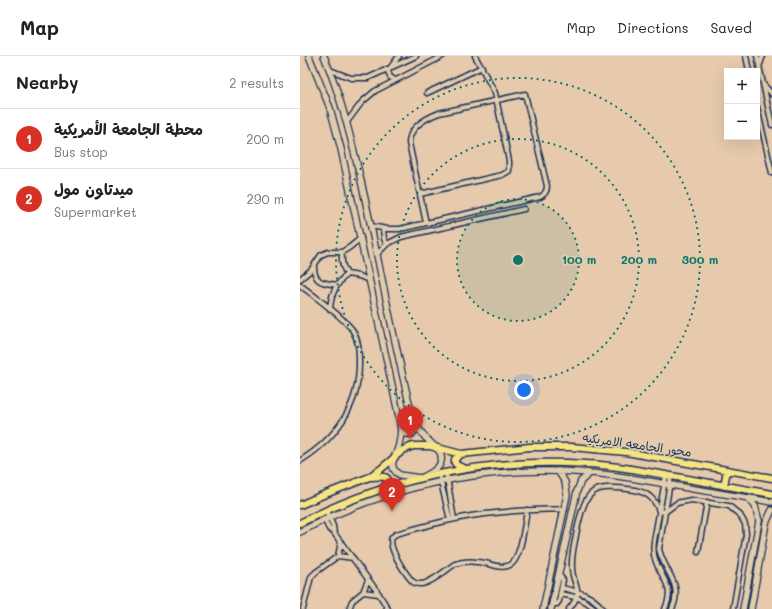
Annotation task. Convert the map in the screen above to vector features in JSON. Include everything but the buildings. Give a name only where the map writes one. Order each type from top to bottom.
[{"type":"main road","name":"محور الجامعه الامريكيه","points":[[300,505],[323,494],[367,478],[381,469],[403,450],[413,446],[425,445],[461,454],[521,447],[585,448],[626,452],[772,478]]},
{"type":"main road","points":[[461,454],[455,459],[455,463],[458,466],[465,468]]},
{"type":"main road","name":"محور الجامعه الامريكيه","points":[[300,523],[326,510],[381,490],[421,478],[465,468],[518,464],[547,463],[599,465],[772,494]]},
{"type":"main road","points":[[547,463],[548,471]]},
{"type":"main road","points":[[724,486],[727,470]]},
{"type":"main road","points":[[367,478],[385,477],[387,479],[387,483],[381,490]]},
{"type":"street","points":[[309,56],[330,108],[341,149],[401,431],[398,447],[394,457],[393,468],[397,473],[403,476],[421,478],[436,470],[440,465],[441,455],[415,424]]},
{"type":"street","points":[[324,56],[347,122],[415,424],[415,430],[412,434],[405,434],[401,431]]},
{"type":"street","points":[[395,80],[389,75],[388,71],[399,56]]},
{"type":"street","points":[[330,70],[351,78],[368,78],[416,56]]},
{"type":"street","points":[[347,122],[362,102],[382,86],[443,56]]},
{"type":"street","points":[[420,194],[502,175],[508,171],[509,160],[496,100],[482,67],[475,56]]},
{"type":"street","points":[[746,56],[748,68]]},
{"type":"street","points":[[756,56],[772,125]]},
{"type":"street","points":[[759,67],[763,56]]},
{"type":"street","points":[[427,93],[482,67]]},
{"type":"street","points":[[762,84],[772,94]]},
{"type":"street","points":[[371,226],[383,229],[400,229],[540,197],[545,193],[547,186],[525,94],[439,113],[426,119],[416,127],[410,136],[409,143],[426,223]]},
{"type":"street","points":[[760,120],[772,173]]},
{"type":"street","points":[[505,205],[507,213]]},
{"type":"street","points":[[498,207],[500,215]]},
{"type":"street","points":[[377,254],[387,244],[401,237],[524,209]]},
{"type":"street","points":[[446,218],[448,227]]},
{"type":"street","points":[[383,229],[383,235],[387,244]]},
{"type":"street","points":[[300,279],[314,266],[321,255],[328,252],[342,252],[360,238]]},
{"type":"street","points":[[342,252],[342,262],[344,269],[348,274],[370,280]]},
{"type":"street","points":[[314,266],[314,274],[318,280],[324,283],[337,285]]},
{"type":"street","points":[[330,310],[331,298],[337,285],[348,274]]},
{"type":"street","points":[[300,285],[347,324],[358,342],[359,366],[356,389],[348,410],[336,431],[317,449],[300,461]]},
{"type":"street","points":[[300,532],[327,518],[392,494],[444,481],[494,474],[548,471],[590,472],[772,502]]},
{"type":"street","points":[[543,609],[567,495],[563,479],[558,471]]},
{"type":"street","points":[[552,607],[578,487],[581,481],[590,472]]},
{"type":"street","points":[[442,473],[448,491],[452,520]]},
{"type":"street","points":[[665,609],[668,602],[668,584],[656,562],[653,551],[659,511],[669,476]]},
{"type":"street","points":[[444,481],[443,492],[452,520]]},
{"type":"street","points":[[667,484],[665,512],[659,549],[661,559],[670,574],[676,590],[672,609]]},
{"type":"street","points":[[569,609],[577,597],[578,592],[572,571],[572,558],[582,509],[589,496],[596,490],[605,487],[637,491],[648,494],[652,497],[659,511]]},
{"type":"street","points":[[443,492],[448,491]]},
{"type":"street","points":[[743,609],[759,521],[755,506],[749,498]]},
{"type":"street","points":[[665,512],[673,505],[681,501],[691,500],[724,505],[733,508],[740,515],[745,524],[746,534],[733,609]]},
{"type":"street","points":[[698,552],[707,502]]},
{"type":"street","points":[[527,510],[519,551],[516,560],[511,564],[502,566],[480,562],[460,562],[424,584],[415,583],[412,581],[393,552],[390,544],[390,540],[396,534],[452,520],[493,513],[527,510],[565,509]]},
{"type":"street","points":[[326,510],[329,529],[334,533],[353,558],[388,609]]},
{"type":"street","points":[[751,609],[766,523],[772,510]]},
{"type":"street","points":[[659,511],[665,512]]},
{"type":"street","points":[[303,609],[311,577],[338,556],[341,542]]},
{"type":"street","points":[[338,556],[353,558]]},
{"type":"street","points":[[552,607],[558,603],[562,588],[563,580],[559,575]]},
{"type":"street","points":[[349,609],[352,601],[363,592],[368,580]]},
{"type":"street","points":[[562,588],[587,595],[595,600],[603,609]]},
{"type":"street","points":[[363,592],[379,594]]},
{"type":"street","points":[[560,594],[577,597],[596,609]]},
{"type":"place","name":"محطة الجامعة الأمريكية","points":[[410,439]]},
{"type":"place","name":"ميدتاون مول","points":[[392,511]]}]
